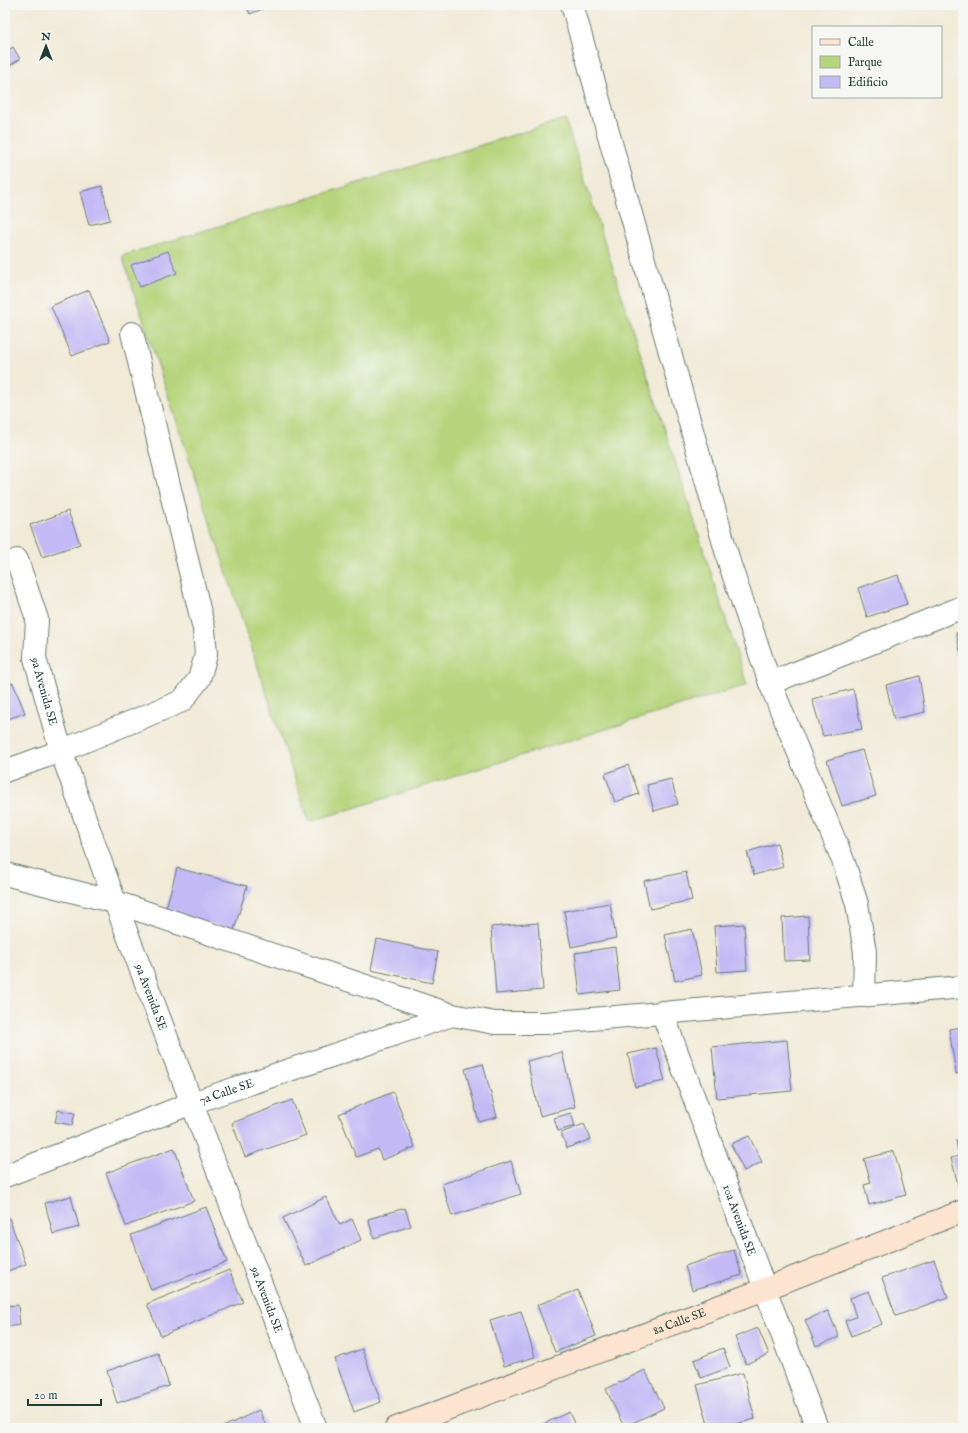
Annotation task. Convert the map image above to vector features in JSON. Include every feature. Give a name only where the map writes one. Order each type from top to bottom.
[{"type":"street","points":[[573,8],[730,565],[770,683],[844,864],[857,904],[865,952],[864,996]]},
{"type":"street","points":[[5,771],[61,751],[182,701],[199,679],[206,655],[204,629],[132,333]]},
{"type":"street","name":"9a Avenida SE","points":[[16,560],[37,619],[35,658],[61,751],[115,902],[316,1428]]},
{"type":"street","points":[[770,683],[963,607]]},
{"type":"street","points":[[5,874],[115,902],[452,1015],[495,1023],[545,1022],[963,987]]},
{"type":"street","name":"10a Avenida SE","points":[[662,1012],[817,1428]]},
{"type":"street","name":"7a Calle SE","points":[[5,1176],[192,1103],[452,1015]]},
{"type":"street","name":"8a Calle SE","points":[[396,1428],[765,1289],[963,1211]]},
{"type":"green space","points":[[565,119],[747,685],[309,822],[122,256]]},
{"type":"building","points":[[246,5],[272,5],[250,14]]},
{"type":"building","points":[[13,47],[20,59],[6,68],[5,52]]},
{"type":"building","points":[[102,186],[110,220],[89,225],[80,192]]},
{"type":"building","points":[[168,251],[177,273],[140,287],[131,265]]},
{"type":"building","points":[[89,290],[110,341],[72,356],[51,306]]},
{"type":"building","points":[[68,511],[80,544],[42,557],[30,525]]},
{"type":"building","points":[[898,575],[907,604],[867,617],[858,588]]},
{"type":"building","points":[[963,631],[963,659],[962,659],[956,633]]},
{"type":"building","points":[[919,676],[925,712],[894,719],[886,685]]},
{"type":"building","points":[[13,683],[25,713],[5,720],[5,686]]},
{"type":"building","points":[[853,689],[862,729],[823,736],[812,699]]},
{"type":"building","points":[[862,750],[876,796],[842,806],[827,760]]},
{"type":"building","points":[[628,765],[639,794],[615,802],[605,774]]},
{"type":"building","points":[[671,779],[678,804],[654,811],[647,785]]},
{"type":"building","points":[[777,843],[783,867],[754,875],[747,852]]},
{"type":"building","points":[[177,868],[247,886],[234,930],[165,912]]},
{"type":"building","points":[[686,872],[692,900],[650,909],[644,881]]},
{"type":"building","points":[[610,903],[616,938],[571,947],[564,911]]},
{"type":"building","points":[[808,916],[810,960],[784,961],[782,918]]},
{"type":"building","points":[[538,923],[543,990],[496,994],[491,927]]},
{"type":"building","points":[[744,924],[747,970],[717,972],[714,926]]},
{"type":"building","points":[[692,929],[702,975],[675,981],[665,935]]},
{"type":"building","points":[[377,939],[438,952],[432,983],[371,970]]},
{"type":"building","points":[[615,947],[620,990],[580,995],[575,953]]},
{"type":"building","points":[[963,1027],[963,1073],[956,1074],[949,1029]]},
{"type":"building","points":[[787,1040],[792,1091],[717,1098],[712,1047]]},
{"type":"building","points":[[656,1048],[665,1081],[635,1087],[628,1054]]},
{"type":"building","points":[[562,1052],[575,1107],[540,1116],[527,1061]]},
{"type":"building","points":[[483,1064],[497,1117],[479,1122],[465,1069]]},
{"type":"building","points":[[393,1092],[415,1147],[382,1160],[378,1149],[356,1157],[339,1114]]},
{"type":"building","points":[[292,1100],[306,1135],[245,1157],[232,1123]]},
{"type":"building","points":[[58,1110],[75,1113],[72,1125],[55,1122]]},
{"type":"building","points":[[571,1113],[575,1126],[558,1131],[554,1118]]},
{"type":"building","points":[[584,1124],[591,1139],[567,1148],[561,1133]]},
{"type":"building","points":[[749,1136],[762,1162],[744,1171],[731,1144]]},
{"type":"building","points":[[963,1138],[963,1187],[959,1188],[951,1158],[959,1156],[956,1140]]},
{"type":"building","points":[[174,1148],[194,1201],[126,1226],[106,1173]]},
{"type":"building","points":[[894,1151],[906,1195],[869,1205],[864,1185],[871,1183],[864,1159]]},
{"type":"building","points":[[511,1161],[521,1194],[452,1216],[442,1184]]},
{"type":"building","points":[[71,1196],[79,1227],[53,1234],[45,1203]]},
{"type":"building","points":[[326,1197],[340,1225],[352,1219],[361,1240],[306,1266],[283,1218]]},
{"type":"building","points":[[206,1207],[227,1262],[151,1290],[131,1235]]},
{"type":"building","points":[[405,1208],[411,1226],[374,1238],[368,1219]]},
{"type":"building","points":[[9,1218],[26,1264],[5,1272],[5,1219]]},
{"type":"building","points":[[734,1250],[742,1275],[692,1290],[685,1266]]},
{"type":"building","points":[[934,1260],[948,1297],[896,1316],[882,1278]]},
{"type":"building","points":[[229,1270],[243,1302],[161,1336],[147,1304]]},
{"type":"building","points":[[578,1290],[596,1336],[555,1352],[537,1305]]},
{"type":"building","points":[[869,1291],[882,1324],[851,1336],[845,1321],[856,1317],[850,1298]]},
{"type":"building","points":[[18,1305],[20,1325],[5,1327],[5,1306]]},
{"type":"building","points":[[521,1311],[535,1357],[504,1366],[490,1320]]},
{"type":"building","points":[[828,1311],[839,1337],[816,1346],[805,1320]]},
{"type":"building","points":[[758,1328],[769,1354],[746,1364],[735,1337]]},
{"type":"building","points":[[723,1348],[730,1367],[701,1378],[694,1360]]},
{"type":"building","points":[[362,1349],[381,1402],[354,1412],[335,1359]]},
{"type":"building","points":[[158,1353],[169,1386],[117,1403],[107,1371]]},
{"type":"building","points":[[645,1370],[664,1408],[624,1427],[606,1389]]},
{"type":"building","points":[[743,1373],[755,1419],[720,1428],[709,1428],[697,1385]]},
{"type":"building","points":[[259,1410],[267,1428],[221,1428]]},
{"type":"building","points":[[569,1412],[576,1428],[540,1428],[539,1426]]}]
